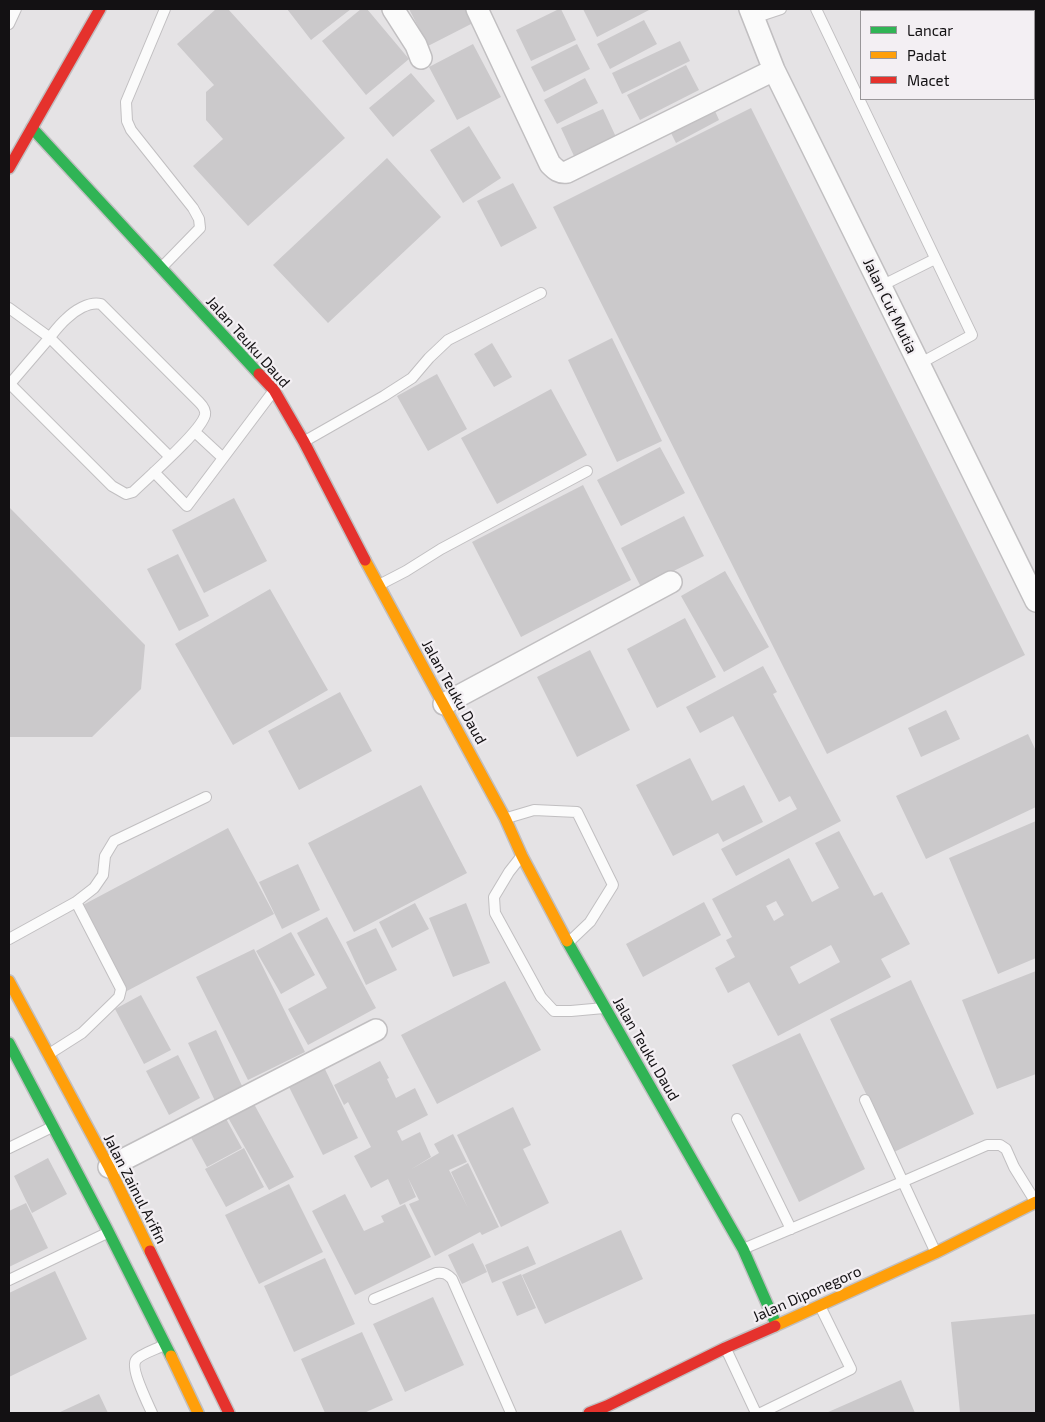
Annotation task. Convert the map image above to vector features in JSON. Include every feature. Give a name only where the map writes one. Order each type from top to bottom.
[{"type":"main road","points":[[9,168],[100,9]]},
{"type":"main road","name":"Jalan Teuku Daud","points":[[32,128],[274,390],[304,442],[378,586],[505,818],[522,856],[568,943],[743,1249],[776,1324]]},
{"type":"main road","name":"Jalan Zainul Arifin","points":[[9,981],[48,1055],[76,1114],[109,1168],[229,1413]]},
{"type":"main road","points":[[9,1043],[56,1125],[166,1344],[198,1413]]},
{"type":"main road","name":"Jalan Diponegoro","points":[[589,1413],[609,1410],[726,1348],[935,1253],[1036,1202]]},
{"type":"street","points":[[393,9],[422,58]]},
{"type":"street","points":[[477,9],[550,164],[561,172],[567,172],[610,152],[774,70]]},
{"type":"street","name":"Jalan Cut Mutia","points":[[752,13],[774,70],[1036,601]]},
{"type":"street","points":[[444,704],[671,582]]},
{"type":"street","points":[[109,1168],[376,1030]]},
{"type":"lane","points":[[9,24],[16,9]]},
{"type":"lane","points":[[161,268],[200,228],[199,219],[193,208],[131,130],[126,111],[126,102],[165,9]]},
{"type":"lane","points":[[752,13],[781,9]]},
{"type":"lane","points":[[816,9],[972,335],[919,364]]},
{"type":"lane","points":[[881,286],[936,259]]},
{"type":"lane","points":[[304,442],[412,378],[448,340],[541,293]]},
{"type":"lane","points":[[89,304],[101,304],[205,409],[206,414],[203,421],[195,432],[133,492],[126,494],[112,486],[9,384],[49,338],[76,311],[89,304]]},
{"type":"lane","points":[[9,308],[49,338],[170,457]]},
{"type":"lane","points":[[154,472],[187,506],[274,390]]},
{"type":"lane","points":[[195,432],[223,458]]},
{"type":"lane","points":[[378,586],[441,549],[587,471]]},
{"type":"lane","points":[[9,939],[76,902],[94,888],[103,875],[105,856],[114,841],[206,797]]},
{"type":"lane","points":[[505,818],[534,810],[577,812],[613,885],[590,922],[568,943]]},
{"type":"lane","points":[[522,856],[508,872],[494,897],[495,914],[541,997],[554,1011],[605,1008]]},
{"type":"lane","points":[[48,1055],[82,1033],[114,1002],[119,996],[121,989],[76,902]]},
{"type":"lane","points":[[865,1100],[935,1253]]},
{"type":"lane","points":[[737,1119],[791,1229]]},
{"type":"lane","points":[[9,1149],[56,1125]]},
{"type":"lane","points":[[743,1249],[987,1145],[1000,1145],[1006,1149],[1014,1167],[1036,1202]]},
{"type":"lane","points":[[9,1280],[110,1232]]},
{"type":"lane","points":[[374,1299],[436,1273],[442,1272],[447,1274],[452,1279],[511,1413]]},
{"type":"lane","points":[[761,1413],[851,1369],[820,1305]]},
{"type":"lane","points":[[152,1413],[135,1372],[134,1364],[136,1359],[166,1344]]},
{"type":"lane","points":[[726,1348],[756,1413]]},
{"type":"building","points":[[216,9],[228,9],[345,138],[248,226],[193,166],[223,139],[206,120],[206,92],[214,85],[177,44]]},
{"type":"building","points":[[287,9],[351,9],[311,40]]},
{"type":"building","points":[[361,9],[367,9],[409,59],[366,95],[322,41]]},
{"type":"building","points":[[409,9],[466,9],[473,23],[428,46]]},
{"type":"building","points":[[561,9],[576,40],[531,61],[516,30]]},
{"type":"building","points":[[583,9],[651,9],[597,37]]},
{"type":"building","points":[[900,9],[990,10],[900,10]]},
{"type":"building","points":[[644,20],[657,44],[610,69],[597,44]]},
{"type":"building","points":[[680,41],[690,61],[622,94],[612,73]]},
{"type":"building","points":[[473,44],[501,97],[457,120],[429,67]]},
{"type":"building","points":[[577,44],[590,69],[544,92],[531,67]]},
{"type":"building","points":[[686,65],[699,90],[640,120],[627,95]]},
{"type":"building","points":[[411,73],[435,101],[393,137],[369,108]]},
{"type":"building","points":[[585,78],[598,103],[557,124],[544,100]]},
{"type":"building","points":[[711,102],[719,120],[676,143],[667,125]]},
{"type":"building","points":[[751,108],[1025,655],[827,754],[553,207]]},
{"type":"building","points":[[603,109],[616,137],[574,156],[561,128]]},
{"type":"building","points":[[469,126],[501,178],[463,203],[430,150]]},
{"type":"building","points":[[387,158],[441,217],[328,323],[273,265]]},
{"type":"building","points":[[513,183],[537,228],[501,247],[477,201]]},
{"type":"building","points":[[612,338],[662,441],[617,462],[568,360]]},
{"type":"building","points":[[492,343],[512,377],[494,387],[474,354]]},
{"type":"building","points":[[437,374],[467,429],[428,451],[397,396]]},
{"type":"building","points":[[551,389],[587,455],[497,504],[461,438]]},
{"type":"building","points":[[660,447],[685,493],[621,526],[597,480]]},
{"type":"building","points":[[583,485],[631,580],[521,637],[472,542]]},
{"type":"building","points":[[234,498],[267,561],[204,593],[172,530]]},
{"type":"building","points":[[9,507],[145,645],[141,689],[92,737],[9,737]]},
{"type":"building","points":[[684,516],[704,556],[641,587],[621,548]]},
{"type":"building","points":[[178,554],[209,616],[179,631],[147,569]]},
{"type":"building","points":[[725,571],[769,647],[724,672],[681,596]]},
{"type":"building","points":[[270,589],[328,690],[233,745],[175,644]]},
{"type":"building","points":[[685,618],[716,677],[657,708],[627,649]]},
{"type":"building","points":[[590,650],[630,730],[577,757],[537,677]]},
{"type":"building","points":[[763,666],[777,692],[773,694],[841,821],[736,876],[721,849],[797,809],[790,796],[779,802],[733,716],[700,733],[686,707]]},
{"type":"building","points":[[340,692],[372,751],[299,790],[268,731]]},
{"type":"building","points":[[946,710],[960,739],[921,757],[908,728]]},
{"type":"building","points":[[1028,734],[1036,751],[1036,807],[926,859],[896,796]]},
{"type":"building","points":[[690,758],[712,801],[744,785],[763,822],[723,842],[718,833],[673,856],[636,785]]},
{"type":"building","points":[[421,785],[467,873],[354,932],[308,843]]},
{"type":"building","points":[[1036,821],[1036,958],[998,974],[949,858]]},
{"type":"building","points":[[228,828],[274,914],[125,992],[81,906]]},
{"type":"building","points":[[839,831],[874,896],[882,892],[910,944],[881,959],[891,977],[778,1036],[749,982],[728,993],[715,968],[735,957],[726,940],[732,937],[712,899],[789,858],[812,902],[839,888],[815,843]],"holes":[[[776,901],[784,915],[774,921],[766,906]],[[831,945],[840,962],[799,984],[790,967]]]},
{"type":"building","points":[[298,864],[320,910],[282,929],[259,882]]},
{"type":"building","points":[[704,902],[721,935],[643,977],[626,944]]},
{"type":"building","points":[[415,903],[429,929],[392,948],[379,922]]},
{"type":"building","points":[[466,903],[490,963],[453,977],[429,918]]},
{"type":"building","points":[[327,917],[376,1008],[308,1045],[288,1009],[327,988],[297,933]]},
{"type":"building","points":[[376,928],[397,970],[366,985],[346,942]]},
{"type":"building","points":[[291,932],[315,975],[281,994],[256,951]]},
{"type":"building","points":[[254,949],[305,1052],[248,1080],[196,977]]},
{"type":"building","points":[[1036,971],[1036,1074],[997,1089],[962,1000]]},
{"type":"building","points":[[911,980],[974,1114],[894,1152],[830,1019]]},
{"type":"building","points":[[505,981],[541,1050],[437,1104],[401,1035]]},
{"type":"building","points":[[141,995],[171,1050],[144,1064],[115,1009]]},
{"type":"building","points":[[216,1030],[243,1088],[215,1101],[188,1043]]},
{"type":"building","points":[[800,1033],[865,1169],[799,1202],[732,1065]]},
{"type":"building","points":[[178,1055],[200,1098],[169,1115],[146,1071]]},
{"type":"building","points":[[380,1061],[389,1078],[387,1079],[396,1098],[415,1088],[428,1115],[397,1131],[402,1141],[420,1132],[431,1157],[410,1170],[439,1153],[434,1144],[453,1134],[467,1162],[449,1170],[468,1208],[451,1172],[468,1163],[499,1227],[482,1235],[480,1232],[435,1256],[409,1204],[419,1200],[408,1178],[416,1197],[400,1205],[388,1179],[371,1188],[354,1156],[371,1147],[348,1102],[344,1105],[334,1085]]},
{"type":"building","points":[[323,1065],[358,1138],[323,1155],[287,1083]]},
{"type":"building","points":[[254,1104],[294,1177],[269,1190],[226,1114]]},
{"type":"building","points":[[513,1107],[531,1145],[523,1149],[549,1203],[501,1227],[457,1135]]},
{"type":"building","points":[[224,1115],[242,1148],[207,1167],[189,1134]]},
{"type":"building","points":[[244,1148],[264,1187],[226,1207],[205,1169]]},
{"type":"building","points":[[48,1158],[67,1194],[32,1213],[14,1176]]},
{"type":"building","points":[[289,1184],[323,1252],[259,1284],[225,1215]]},
{"type":"building","points":[[345,1194],[364,1231],[384,1222],[381,1216],[405,1204],[431,1257],[355,1295],[312,1211]]},
{"type":"building","points":[[26,1203],[48,1248],[9,1267],[9,1211]]},
{"type":"building","points":[[621,1230],[643,1279],[545,1324],[522,1275]]},
{"type":"building","points":[[473,1243],[487,1272],[462,1284],[448,1255]]},
{"type":"building","points":[[528,1246],[536,1264],[492,1283],[485,1265]]},
{"type":"building","points":[[325,1258],[355,1324],[294,1352],[264,1286]]},
{"type":"building","points":[[55,1271],[87,1339],[9,1377],[9,1293]]},
{"type":"building","points":[[521,1274],[536,1308],[517,1316],[502,1282]]},
{"type":"building","points":[[433,1297],[464,1365],[405,1392],[373,1324]]},
{"type":"building","points":[[1036,1314],[1036,1413],[960,1413],[951,1322]]},
{"type":"building","points":[[362,1332],[393,1400],[364,1413],[325,1413],[301,1359]]},
{"type":"building","points":[[901,1380],[915,1413],[826,1413]]},
{"type":"building","points":[[99,1394],[108,1413],[58,1413]]},
{"type":"traffic: fast","points":[[32,128],[259,374]]},
{"type":"traffic: fast","points":[[567,941],[743,1249],[776,1324]]},
{"type":"traffic: fast","points":[[9,1043],[106,1227],[171,1356]]},
{"type":"traffic: slow","points":[[365,560],[505,818],[522,856],[567,941]]},
{"type":"traffic: slow","points":[[9,981],[109,1167],[150,1251]]},
{"type":"traffic: slow","points":[[775,1326],[935,1253],[1036,1202]]},
{"type":"traffic: slow","points":[[171,1356],[198,1413]]},
{"type":"traffic: jam","points":[[9,168],[100,9]]},
{"type":"traffic: jam","points":[[259,374],[274,390],[304,442],[365,560]]},
{"type":"traffic: jam","points":[[150,1251],[229,1413]]},
{"type":"traffic: jam","points":[[589,1413],[775,1326]]}]
